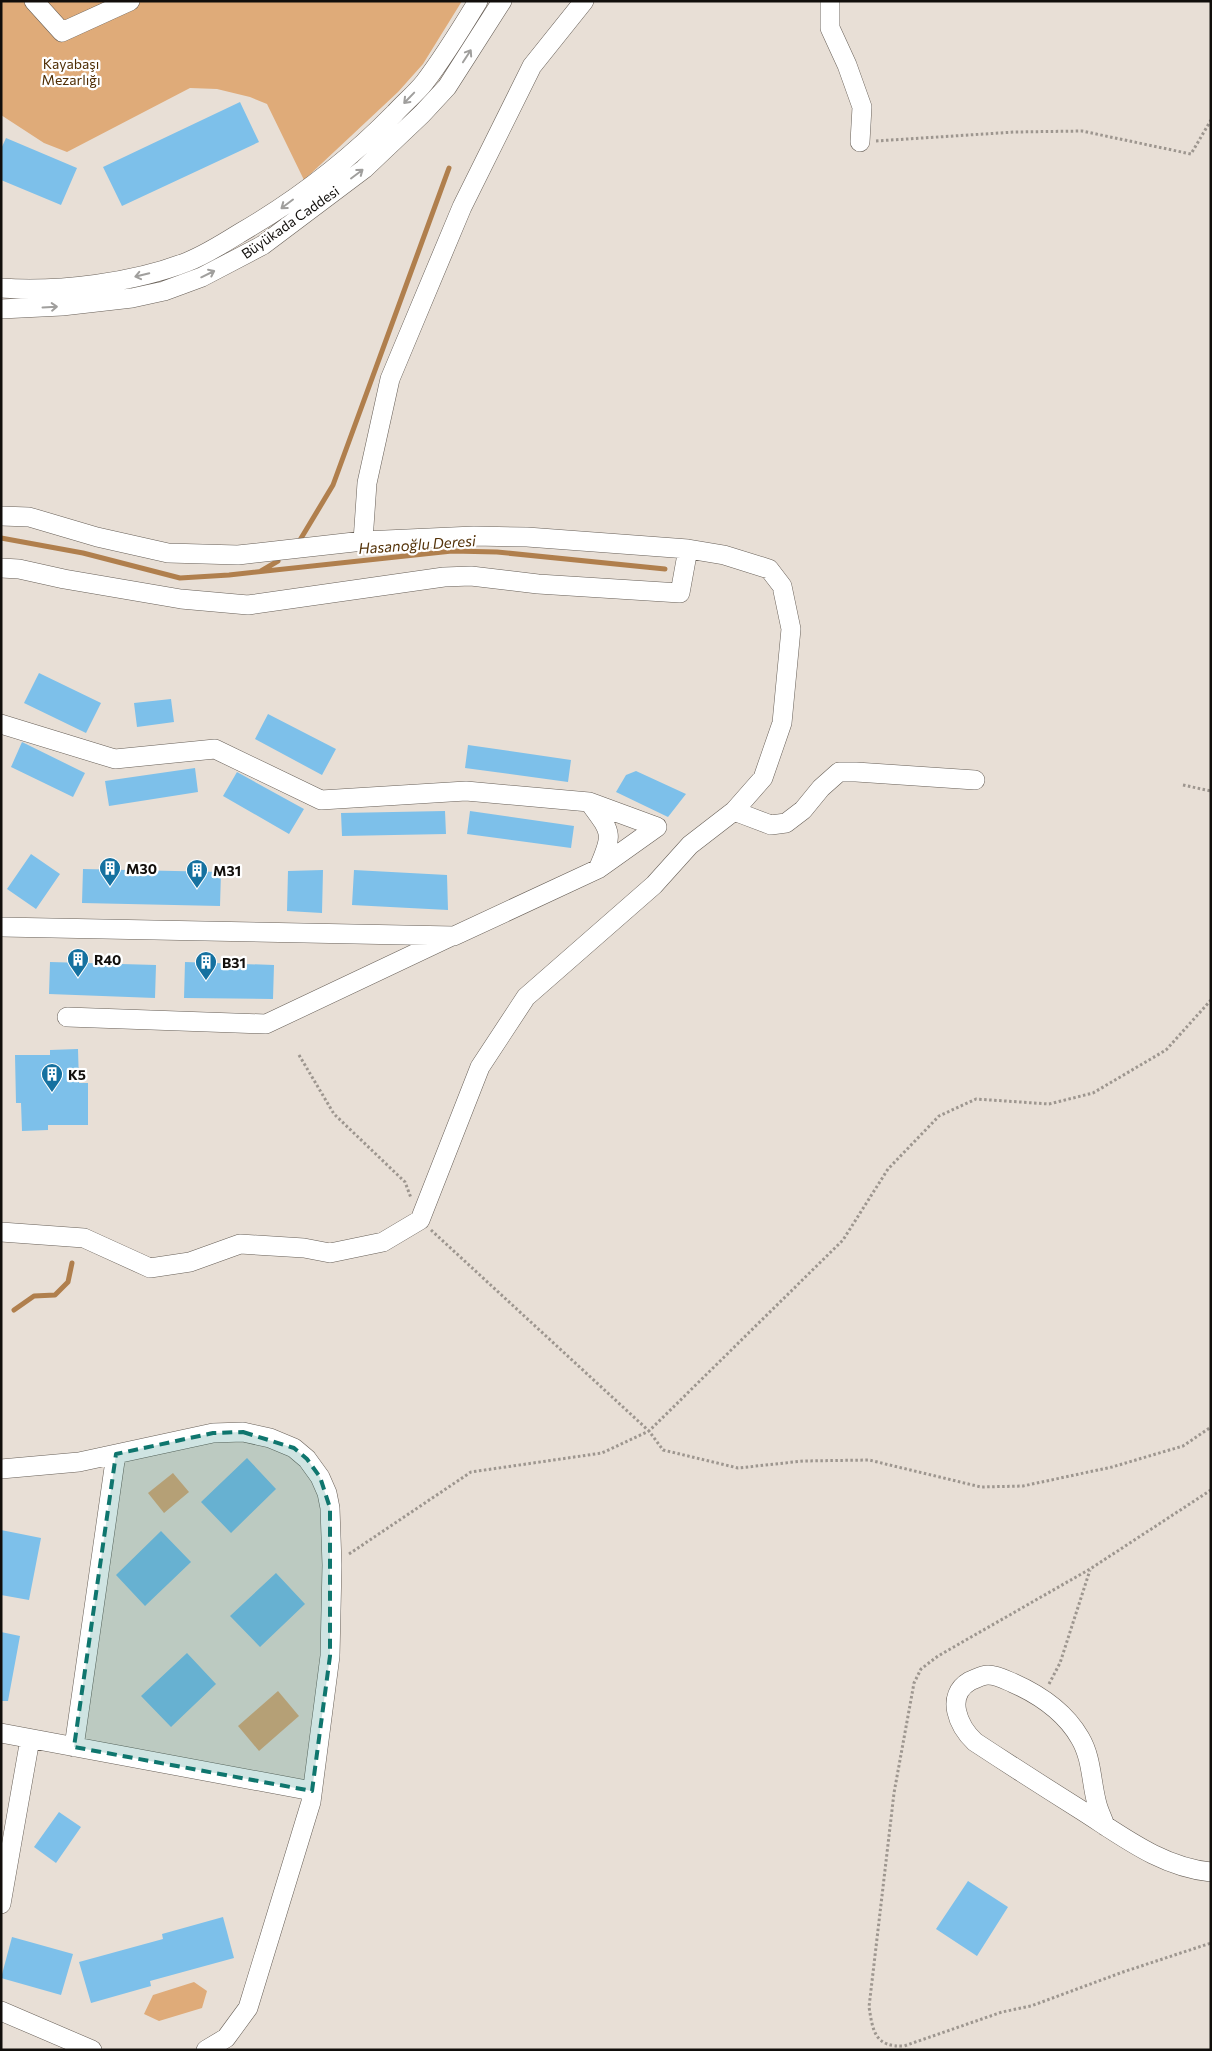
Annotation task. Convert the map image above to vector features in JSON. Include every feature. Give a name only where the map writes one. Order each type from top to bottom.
[{"type":"street","points":[[34,1],[62,32],[130,1]]},
{"type":"street","name":"Büyükada Caddesi","points":[[1,288],[25,290],[77,286],[141,276],[188,262],[276,212],[332,170],[373,135],[422,85],[448,50],[478,1]]},
{"type":"street","name":"Büyükada Caddesi","points":[[1,309],[62,306],[132,298],[164,291],[202,277],[262,245],[364,169],[422,114],[447,88],[502,1]]},
{"type":"street","points":[[363,541],[367,483],[390,379],[462,207],[532,66],[584,1]]},
{"type":"street","points":[[830,1],[830,28],[847,65],[862,107],[860,142]]},
{"type":"street","points":[[1,516],[29,517],[97,537],[168,553],[238,555],[363,541],[474,536],[527,537],[688,549],[724,554],[769,569],[782,586],[791,629],[782,723],[763,778],[734,810],[690,845],[654,886],[526,997],[480,1067],[420,1220],[383,1242],[330,1253],[304,1248],[240,1244],[190,1262],[150,1268],[84,1238],[1,1232]]},
{"type":"street","points":[[1,568],[19,569],[64,579],[181,599],[248,605],[444,577],[471,576],[538,584],[680,594],[688,549]]},
{"type":"street","points":[[1,724],[115,759],[215,749],[322,800],[466,790],[589,802],[657,826],[598,869],[266,1024],[67,1017]]},
{"type":"street","points":[[734,810],[771,825],[786,823],[804,810],[821,788],[839,772],[974,780]]},
{"type":"street","points":[[589,802],[603,820],[610,835],[598,869]]},
{"type":"street","points":[[1,927],[454,936]]},
{"type":"street","points":[[1,1468],[79,1462],[213,1433],[243,1432],[270,1438],[294,1448],[307,1459],[320,1477],[327,1493],[330,1508],[332,1565],[330,1656],[310,1802],[248,2008],[226,2038],[206,2050]]},
{"type":"street","points":[[74,1747],[116,1454]]},
{"type":"street","points":[[1105,1826],[1097,1806],[1091,1769],[1081,1739],[1064,1717],[1042,1698],[1000,1677],[988,1675],[965,1685],[958,1695],[955,1706],[959,1722],[975,1742],[1105,1826],[1147,1852],[1189,1870],[1211,1872]]},
{"type":"street","points":[[1,1733],[312,1791]]},
{"type":"street","points":[[1,1904],[30,1739]]},
{"type":"street","points":[[1,2011],[92,2050]]},
{"type":"path","points":[[860,142],[1015,132],[1082,131],[1191,154],[1211,120]]},
{"type":"path","points":[[1184,785],[1211,791]]},
{"type":"path","points":[[332,1565],[471,1472],[602,1453],[649,1431],[843,1240],[888,1169],[939,1116],[976,1099],[1049,1104],[1093,1093],[1166,1050],[1211,1000]]},
{"type":"path","points":[[299,1055],[334,1114],[405,1182],[420,1220],[649,1431],[663,1450],[738,1468],[803,1461],[869,1460],[981,1487],[1023,1486],[1112,1467],[1183,1446],[1211,1427]]},
{"type":"path","points":[[1211,1490],[1090,1569],[938,1656],[921,1669],[914,1683],[894,1793],[869,2007],[873,2030],[882,2044],[904,2046],[1002,2012],[1031,2006],[1211,1943]]},
{"type":"path","points":[[1042,1698],[1060,1663],[1090,1569]]},
{"type":"highlighted area","points":[[243,1432],[294,1448],[307,1459],[320,1477],[330,1508],[330,1656],[312,1791],[74,1747],[116,1454],[213,1433]]},
{"type":"green space","name":"Kayabaşı Mezarlığı","points":[[1,1],[462,1],[423,64],[398,92],[304,180],[267,104],[250,97],[217,89],[190,88],[67,152],[44,143],[1,115]]},
{"type":"green space","points":[[173,1473],[189,1492],[164,1513],[148,1493]]},
{"type":"green space","points":[[278,1691],[299,1716],[259,1751],[238,1726]]},
{"type":"green space","points":[[194,1982],[207,1991],[202,2008],[159,2021],[144,2014],[153,1995]]},
{"type":"building","points":[[240,102],[259,142],[122,206],[103,167]]},
{"type":"building","points":[[6,138],[77,168],[61,205],[1,180],[1,149]]},
{"type":"building","points":[[39,673],[101,703],[86,733],[24,703]]},
{"type":"building","points":[[171,699],[174,722],[137,727],[134,703]]},
{"type":"building","points":[[268,714],[336,749],[322,775],[255,739]]},
{"type":"building","points":[[22,742],[85,773],[73,797],[11,767]]},
{"type":"building","points":[[468,745],[571,760],[568,782],[465,768]]},
{"type":"building","points":[[195,768],[198,792],[109,806],[105,781]]},
{"type":"building","points":[[636,771],[686,794],[668,817],[616,792],[626,775]]},
{"type":"building","points":[[237,772],[304,809],[289,834],[223,796]]},
{"type":"building","points":[[445,811],[446,834],[342,836],[341,813]]},
{"type":"building","points":[[470,811],[574,826],[571,848],[467,834]]},
{"type":"building","points":[[31,854],[60,874],[36,909],[7,889]]},
{"type":"building","points":[[83,869],[221,872],[220,906],[82,903]]},
{"type":"building","points":[[323,870],[322,913],[287,911],[288,871]]},
{"type":"building","points":[[354,870],[447,875],[448,910],[352,905]]},
{"type":"building","points":[[50,962],[156,965],[155,998],[49,994]]},
{"type":"building","points":[[185,962],[274,965],[273,999],[184,998]]},
{"type":"building","name":"K5","points":[[78,1049],[79,1083],[88,1083],[88,1125],[48,1125],[48,1130],[22,1131],[21,1103],[16,1103],[15,1055],[50,1055],[50,1050]]},
{"type":"building","points":[[247,1458],[276,1489],[231,1533],[201,1502]]},
{"type":"building","points":[[1,1530],[41,1538],[29,1600],[1,1595]]},
{"type":"building","points":[[161,1531],[191,1562],[145,1606],[116,1575]]},
{"type":"building","points":[[276,1573],[305,1604],[260,1647],[230,1616]]},
{"type":"building","points":[[1,1632],[20,1636],[8,1701],[1,1701]]},
{"type":"building","points":[[187,1653],[216,1684],[171,1727],[141,1696]]},
{"type":"building","points":[[59,1812],[81,1827],[56,1863],[34,1847]]},
{"type":"building","points":[[968,1881],[1008,1907],[977,1956],[936,1929]]},
{"type":"building","points":[[223,1917],[234,1958],[150,1981],[151,1986],[91,2003],[79,1962],[163,1939],[162,1934]]},
{"type":"building","points":[[12,1937],[73,1954],[61,1995],[1,1978]]},
{"type":"waterway","name":"Hasanoğlu Deresi","points":[[300,540],[333,485],[449,168]]},
{"type":"waterway","name":"Hasanoğlu Deresi","points":[[1,538],[83,553],[180,578],[229,575],[452,551],[497,552],[665,569]]},
{"type":"waterway","name":"Hasanoğlu Deresi","points":[[261,571],[278,561]]},
{"type":"waterway","points":[[14,1310],[34,1296],[55,1295],[68,1282],[72,1263]]},
{"type":"place","name":"M30","points":[[110,887]]},
{"type":"place","name":"M31","points":[[197,889]]},
{"type":"place","name":"R40","points":[[78,978]]},
{"type":"place","name":"B31","points":[[206,981]]},
{"type":"place","name":"K5","points":[[52,1093]]}]
